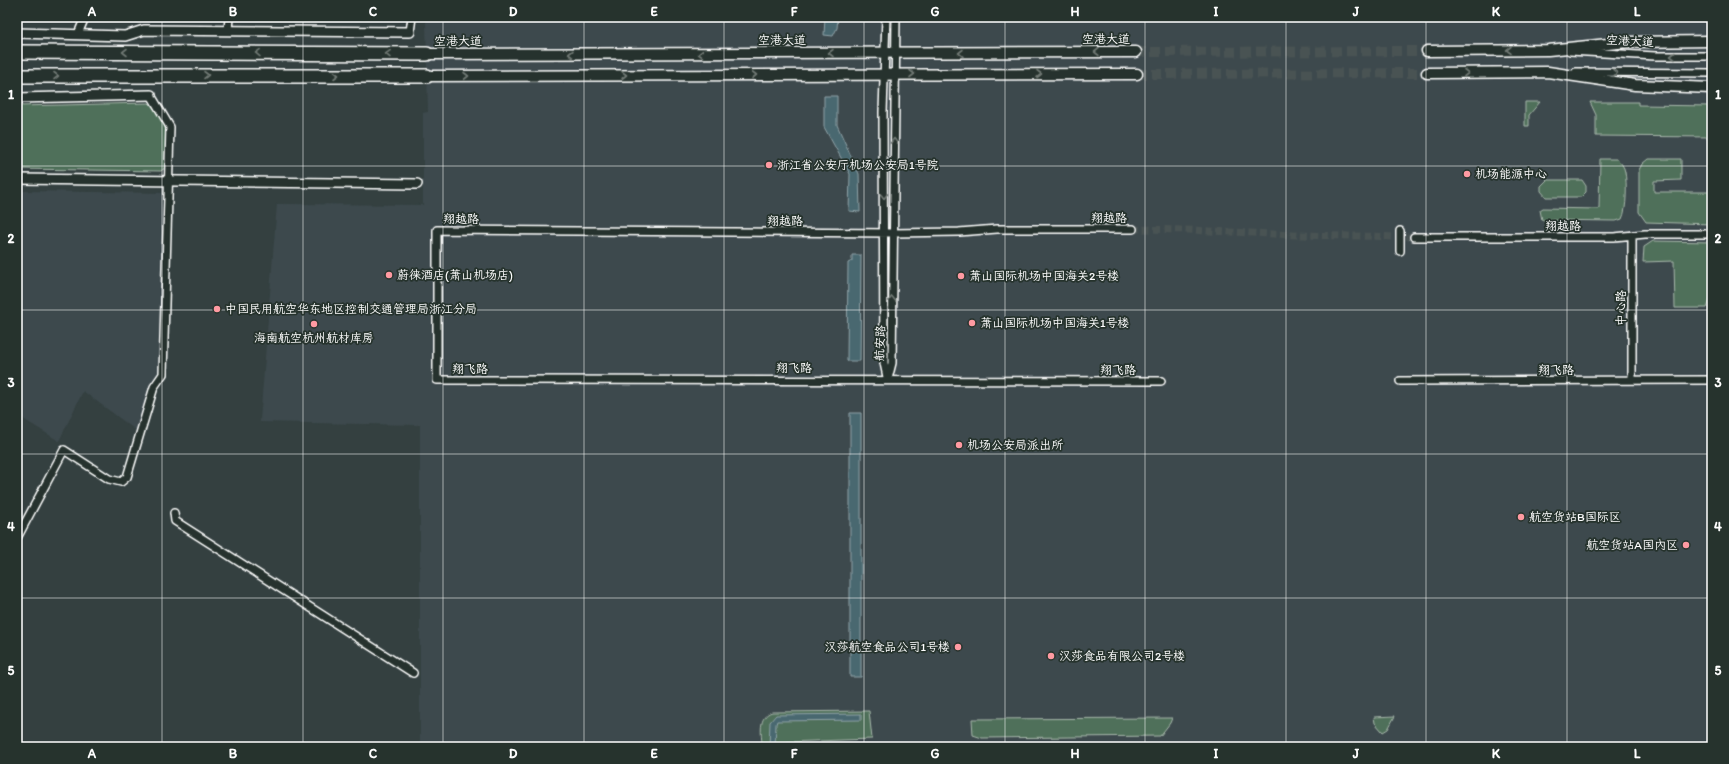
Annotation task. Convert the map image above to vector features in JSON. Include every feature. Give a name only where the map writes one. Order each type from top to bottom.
[{"type":"highway","points":[[17,52],[427,54]]},
{"type":"highway","points":[[17,76],[427,76]]},
{"type":"main road","name":"空港大道","points":[[1427,51],[1548,50],[1655,41],[1712,41]]},
{"type":"main road","name":"空港大道","points":[[427,54],[1136,52]]},
{"type":"main road","points":[[1427,73],[1548,72],[1656,87],[1712,88]]},
{"type":"main road","points":[[427,76],[1136,74]]},
{"type":"street","points":[[78,34],[85,17]]},
{"type":"street","points":[[228,31],[229,17]]},
{"type":"street","points":[[17,33],[125,36],[144,30],[410,32],[412,17]]},
{"type":"street","name":"航安路","points":[[886,17],[890,53],[893,233],[892,363],[888,379]]},
{"type":"street","name":"航安路","points":[[888,379],[884,363],[884,233],[890,53],[896,17]]},
{"type":"street","name":"空港大道","points":[[1548,50],[1656,56],[1712,56]]},
{"type":"street","points":[[1548,72],[1712,73]]},
{"type":"street","points":[[17,98],[150,95],[170,127],[163,374],[154,387],[127,478],[121,482],[109,478],[64,450],[17,538]]},
{"type":"street","points":[[17,179],[417,184]]},
{"type":"street","name":"翔越路","points":[[437,369],[437,230],[893,233],[960,232],[997,229],[1133,229]]},
{"type":"street","points":[[1400,231],[1400,251]]},
{"type":"street","name":"翔越路","points":[[1414,237],[1712,234]]},
{"type":"street","name":"中心路","points":[[1632,235],[1632,380]]},
{"type":"street","name":"翔飞路","points":[[437,369],[437,380],[888,379],[1161,381]]},
{"type":"street","name":"翔飞路","points":[[1400,381],[1712,380]]},
{"type":"street","points":[[174,512],[175,520],[413,673]]},
{"type":"shaded area","points":[[426,17],[1712,17],[1712,747],[420,747],[420,425],[260,422],[277,204],[423,205],[423,113],[428,112]]},
{"type":"shaded area","points":[[17,191],[162,193],[160,374],[152,386],[137,431],[83,391],[59,441],[17,415]]},
{"type":"green space","points":[[1525,102],[1540,102],[1529,115],[1529,126],[1525,126]]},
{"type":"green space","points":[[1590,102],[1638,102],[1638,105],[1712,106],[1712,137],[1596,136],[1596,115]]},
{"type":"green space","points":[[149,103],[161,118],[166,132],[166,167],[161,171],[17,169],[17,106]]},
{"type":"green space","points":[[1600,159],[1617,159],[1624,168],[1626,177],[1626,196],[1624,215],[1622,219],[1616,221],[1542,220],[1540,210],[1543,208],[1599,209]]},
{"type":"green space","points":[[1648,159],[1681,159],[1681,180],[1654,181],[1654,192],[1712,192],[1712,224],[1646,222],[1639,212],[1639,170],[1642,164]]},
{"type":"green space","points":[[1547,180],[1582,180],[1586,186],[1586,192],[1581,197],[1546,197],[1541,191],[1541,186]]},
{"type":"green space","points":[[1653,241],[1712,242],[1712,294],[1707,308],[1675,308],[1674,261],[1643,262],[1644,247]]},
{"type":"green space","points":[[869,711],[872,739],[787,742],[787,747],[762,747],[762,722],[767,714],[772,712]]},
{"type":"green space","points":[[1395,716],[1388,729],[1383,732],[1375,723],[1374,717]]},
{"type":"green space","points":[[1172,718],[1160,736],[982,738],[973,735],[972,719]]},
{"type":"water","points":[[825,17],[838,17],[837,28],[833,36],[824,35]]},
{"type":"water","points":[[824,96],[837,96],[837,125],[859,174],[860,212],[849,211],[850,174],[824,127]]},
{"type":"water","points":[[852,255],[861,255],[860,361],[847,361],[848,263],[852,261]]},
{"type":"water","points":[[850,413],[861,413],[861,677],[850,677]]},
{"type":"water","points":[[861,714],[861,720],[777,721],[775,747],[769,747],[770,722],[776,715]]},
{"type":"tunnel","points":[[1136,52],[1427,51]]},
{"type":"tunnel","points":[[1137,74],[1427,73]]},
{"type":"tunnel","points":[[1133,229],[1294,235],[1414,237]]},
{"type":"place","name":"浙江省公安厅机场公安局1号院","points":[[769,165]]},
{"type":"place","name":"机场能源中心","points":[[1467,174]]},
{"type":"place","name":"蔚徕酒店(萧山机场店)","points":[[389,275]]},
{"type":"place","name":"萧山国际机场中国海关2号楼","points":[[961,276]]},
{"type":"place","name":"中国民用航空华东地区控制交通管理局浙江分局","points":[[217,309]]},
{"type":"place","name":"萧山国际机场中国海关1号楼","points":[[972,323]]},
{"type":"place","name":"海南航空杭州航材库房","points":[[314,324]]},
{"type":"place","name":"机场公安局派出所","points":[[959,445]]},
{"type":"place","name":"航空货站B国际区","points":[[1521,517]]},
{"type":"place","name":"航空货站A国内区","points":[[1686,545]]},
{"type":"place","name":"汉莎航空食品公司1号楼","points":[[958,647]]},
{"type":"place","name":"汉莎食品有限公司2号楼","points":[[1051,656]]}]
